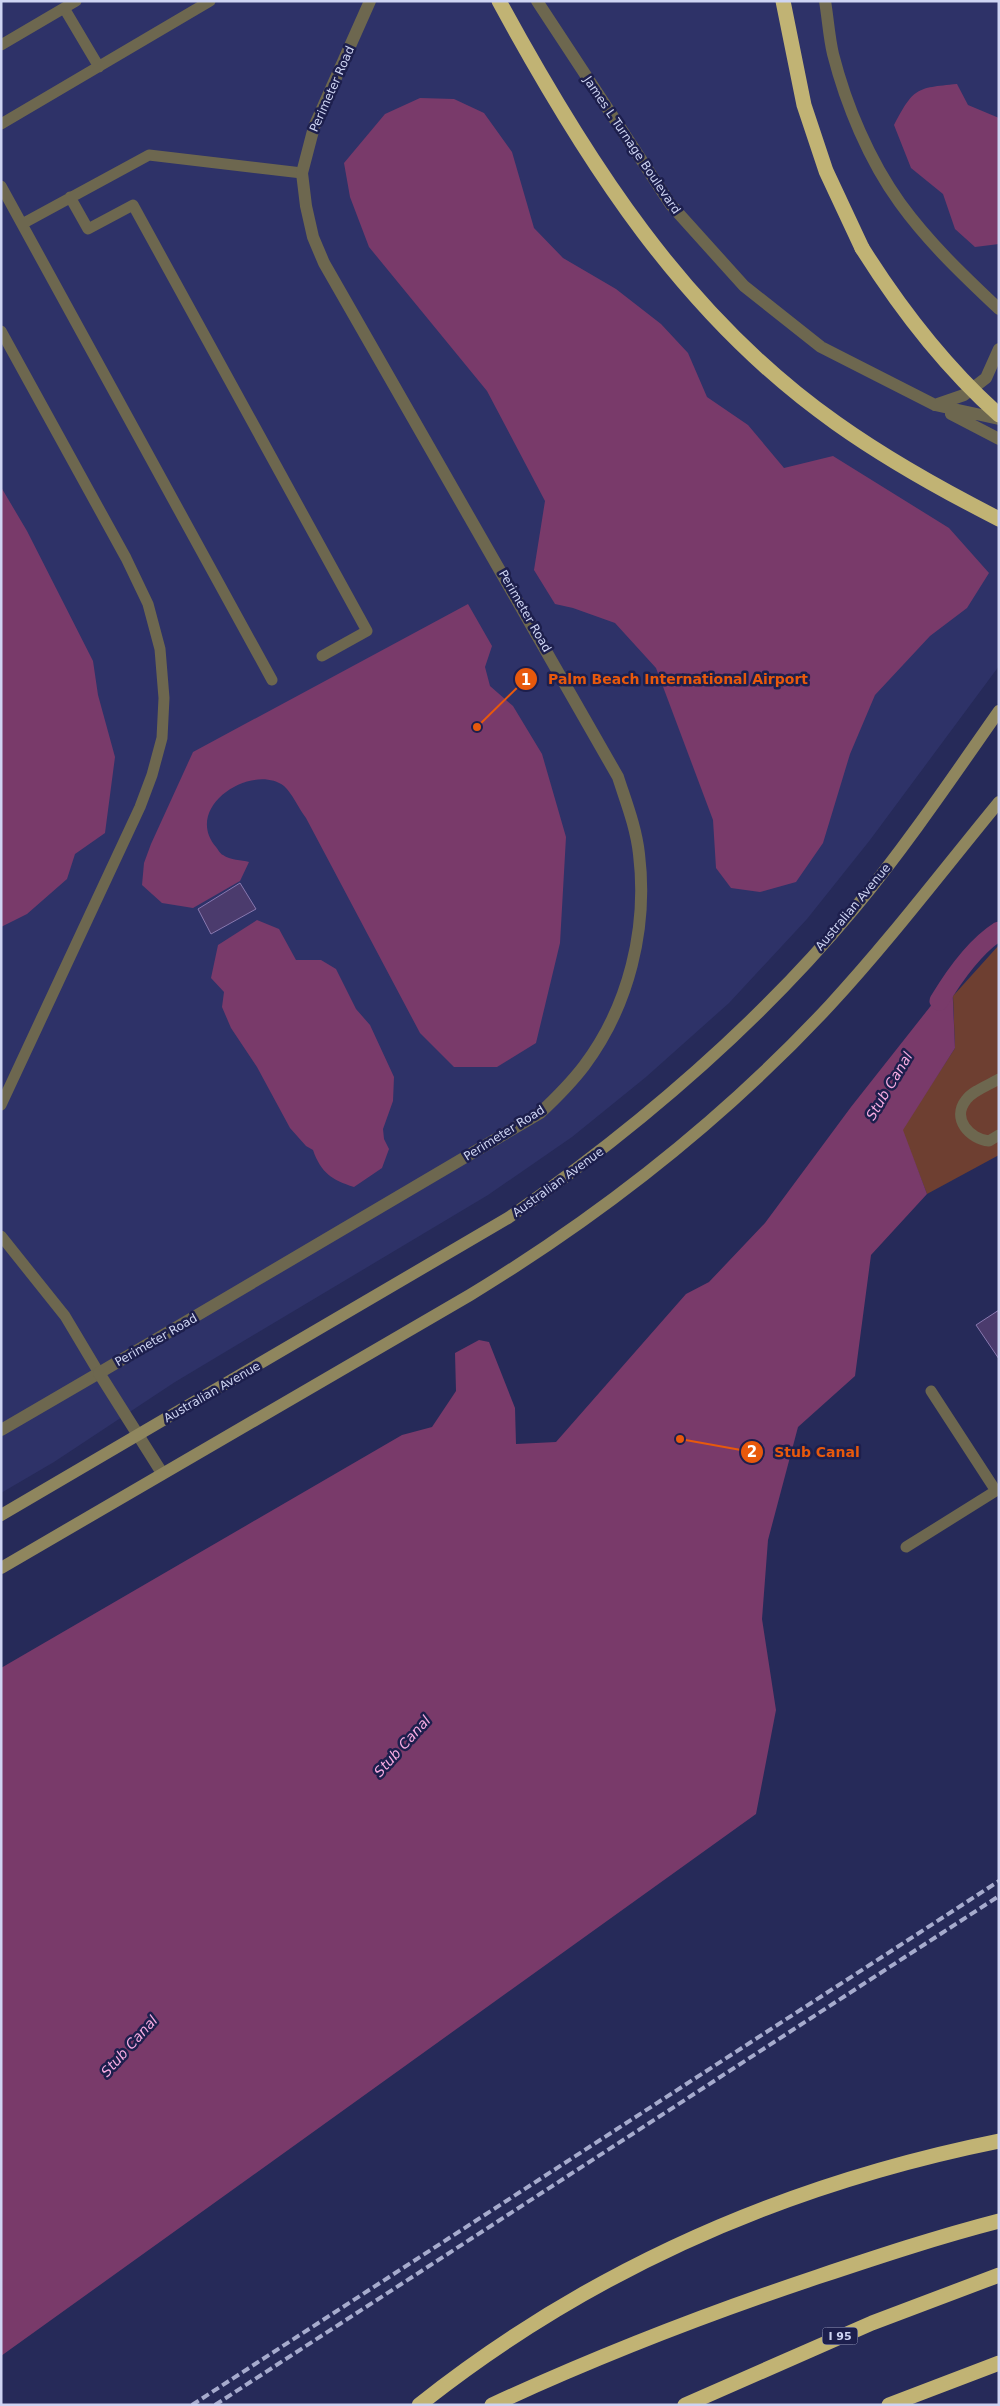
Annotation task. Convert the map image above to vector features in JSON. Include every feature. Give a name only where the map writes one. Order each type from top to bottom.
[{"type":"highway","points":[[499,1],[541,79],[609,188],[690,292],[737,340],[783,381],[834,422],[889,459],[999,519]]},
{"type":"highway","points":[[783,1],[804,106],[826,171],[862,248],[901,308],[922,336],[967,385],[999,416]]},
{"type":"highway","points":[[419,2405],[496,2348],[558,2309],[608,2280],[706,2232],[778,2202],[844,2180],[919,2159],[999,2141]]},
{"type":"highway","points":[[492,2405],[528,2388],[709,2314],[857,2263],[999,2221]]},
{"type":"highway","name":"I 95","points":[[685,2405],[854,2330],[999,2275]]},
{"type":"highway","points":[[889,2405],[999,2362]]},
{"type":"main road","name":"Australian Avenue","points":[[1,1515],[508,1218],[562,1181],[666,1099],[765,1008],[854,909],[901,849],[999,711]]},
{"type":"main road","points":[[1,1568],[527,1260],[586,1220],[689,1140],[785,1052],[847,986],[999,802]]},
{"type":"street","name":"Perimeter Road","points":[[1,1430],[540,1113],[580,1072],[606,1032],[622,996],[634,958],[639,932],[642,893],[639,853],[631,815],[618,777],[324,263],[313,237],[306,206],[302,173],[314,127],[370,1]]},
{"type":"street","name":"James L Turnage Boulevard","points":[[537,1],[671,205],[744,286],[821,347],[935,405],[999,419]]},
{"type":"street","points":[[825,1],[833,53],[853,116],[882,174],[900,203],[940,252],[999,309]]},
{"type":"street","points":[[935,405],[964,394],[986,378],[999,350]]},
{"type":"street","points":[[935,405],[999,439]]},
{"type":"street","points":[[99,1373],[162,1473]]},
{"type":"lane","points":[[1,45],[76,1]]},
{"type":"lane","points":[[1,124],[210,1]]},
{"type":"lane","points":[[64,8],[99,67]]},
{"type":"lane","points":[[22,224],[148,154],[302,173]]},
{"type":"lane","points":[[1,186],[272,680]]},
{"type":"lane","points":[[70,197],[88,229],[133,205],[367,631],[322,656]]},
{"type":"lane","points":[[1,331],[126,558],[148,604],[160,649],[164,698],[162,738],[152,775],[140,807],[1,1105]]},
{"type":"lane","points":[[999,1079],[967,1098],[961,1114],[962,1123],[972,1136],[989,1141],[999,1135]]},
{"type":"lane","points":[[1,1236],[65,1316],[99,1373]]},
{"type":"lane","points":[[906,1547],[997,1490],[931,1391]]},
{"type":"shaded area","points":[[1,1],[999,1],[999,666],[870,840],[807,919],[729,1003],[646,1077],[572,1137],[488,1195],[175,1382],[54,1462],[1,1493]]},
{"type":"shaded area","points":[[999,945],[999,1155],[927,1194],[902,1130],[955,1048],[953,996]]},
{"type":"water","points":[[957,84],[968,105],[999,118],[999,244],[975,247],[955,229],[943,194],[911,168],[894,125],[906,104],[917,92],[932,87]]},
{"type":"water","points":[[420,98],[454,99],[484,113],[512,152],[534,228],[563,258],[616,289],[661,324],[688,353],[707,397],[748,425],[784,468],[833,456],[949,528],[989,573],[967,608],[930,636],[875,695],[850,754],[823,843],[796,882],[760,892],[731,888],[716,868],[713,820],[656,668],[615,623],[573,608],[555,604],[534,570],[545,501],[487,391],[369,247],[350,197],[344,163],[385,114]]},
{"type":"water","points":[[1,487],[27,531],[93,661],[98,695],[115,757],[105,833],[75,854],[67,879],[27,914],[1,927]]},
{"type":"water","points":[[468,604],[492,646],[485,667],[490,686],[513,706],[542,754],[566,837],[560,943],[536,1043],[497,1067],[454,1067],[420,1033],[306,818],[284,786],[270,780],[255,780],[239,784],[225,793],[214,804],[208,817],[208,832],[221,854],[229,858],[249,862],[240,881],[193,908],[162,903],[142,885],[144,863],[151,844],[193,752]]},
{"type":"water","points":[[257,920],[279,929],[296,960],[321,960],[336,969],[356,1009],[370,1025],[394,1077],[393,1101],[383,1129],[384,1139],[389,1149],[382,1168],[354,1187],[339,1182],[328,1174],[316,1158],[313,1150],[306,1146],[290,1128],[257,1067],[231,1028],[222,1007],[224,992],[211,978],[218,945]]},
{"type":"water","points":[[952,979],[955,1048],[903,1130],[927,1194],[871,1255],[855,1376],[798,1427],[768,1540],[762,1619],[776,1710],[756,1814],[1,2356],[1,1668],[402,1435],[432,1427],[456,1391],[455,1353],[479,1340],[489,1342],[515,1408],[516,1444],[556,1442],[686,1294],[709,1282],[765,1223],[851,1107]]},
{"type":"building","points":[[240,883],[256,909],[211,934],[198,909]]},
{"type":"building","points":[[999,1310],[999,1359],[976,1325]]},
{"type":"waterway","name":"Stub Canal","points":[[939,1001],[958,972],[973,954],[999,931]]},
{"type":"railway","points":[[192,2405],[999,1881]]},
{"type":"railway","points":[[215,2405],[999,1896]]},
{"type":"place","name":"Palm Beach International Airport","points":[[477,727]]},
{"type":"place","name":"Stub Canal","points":[[680,1439]]}]
